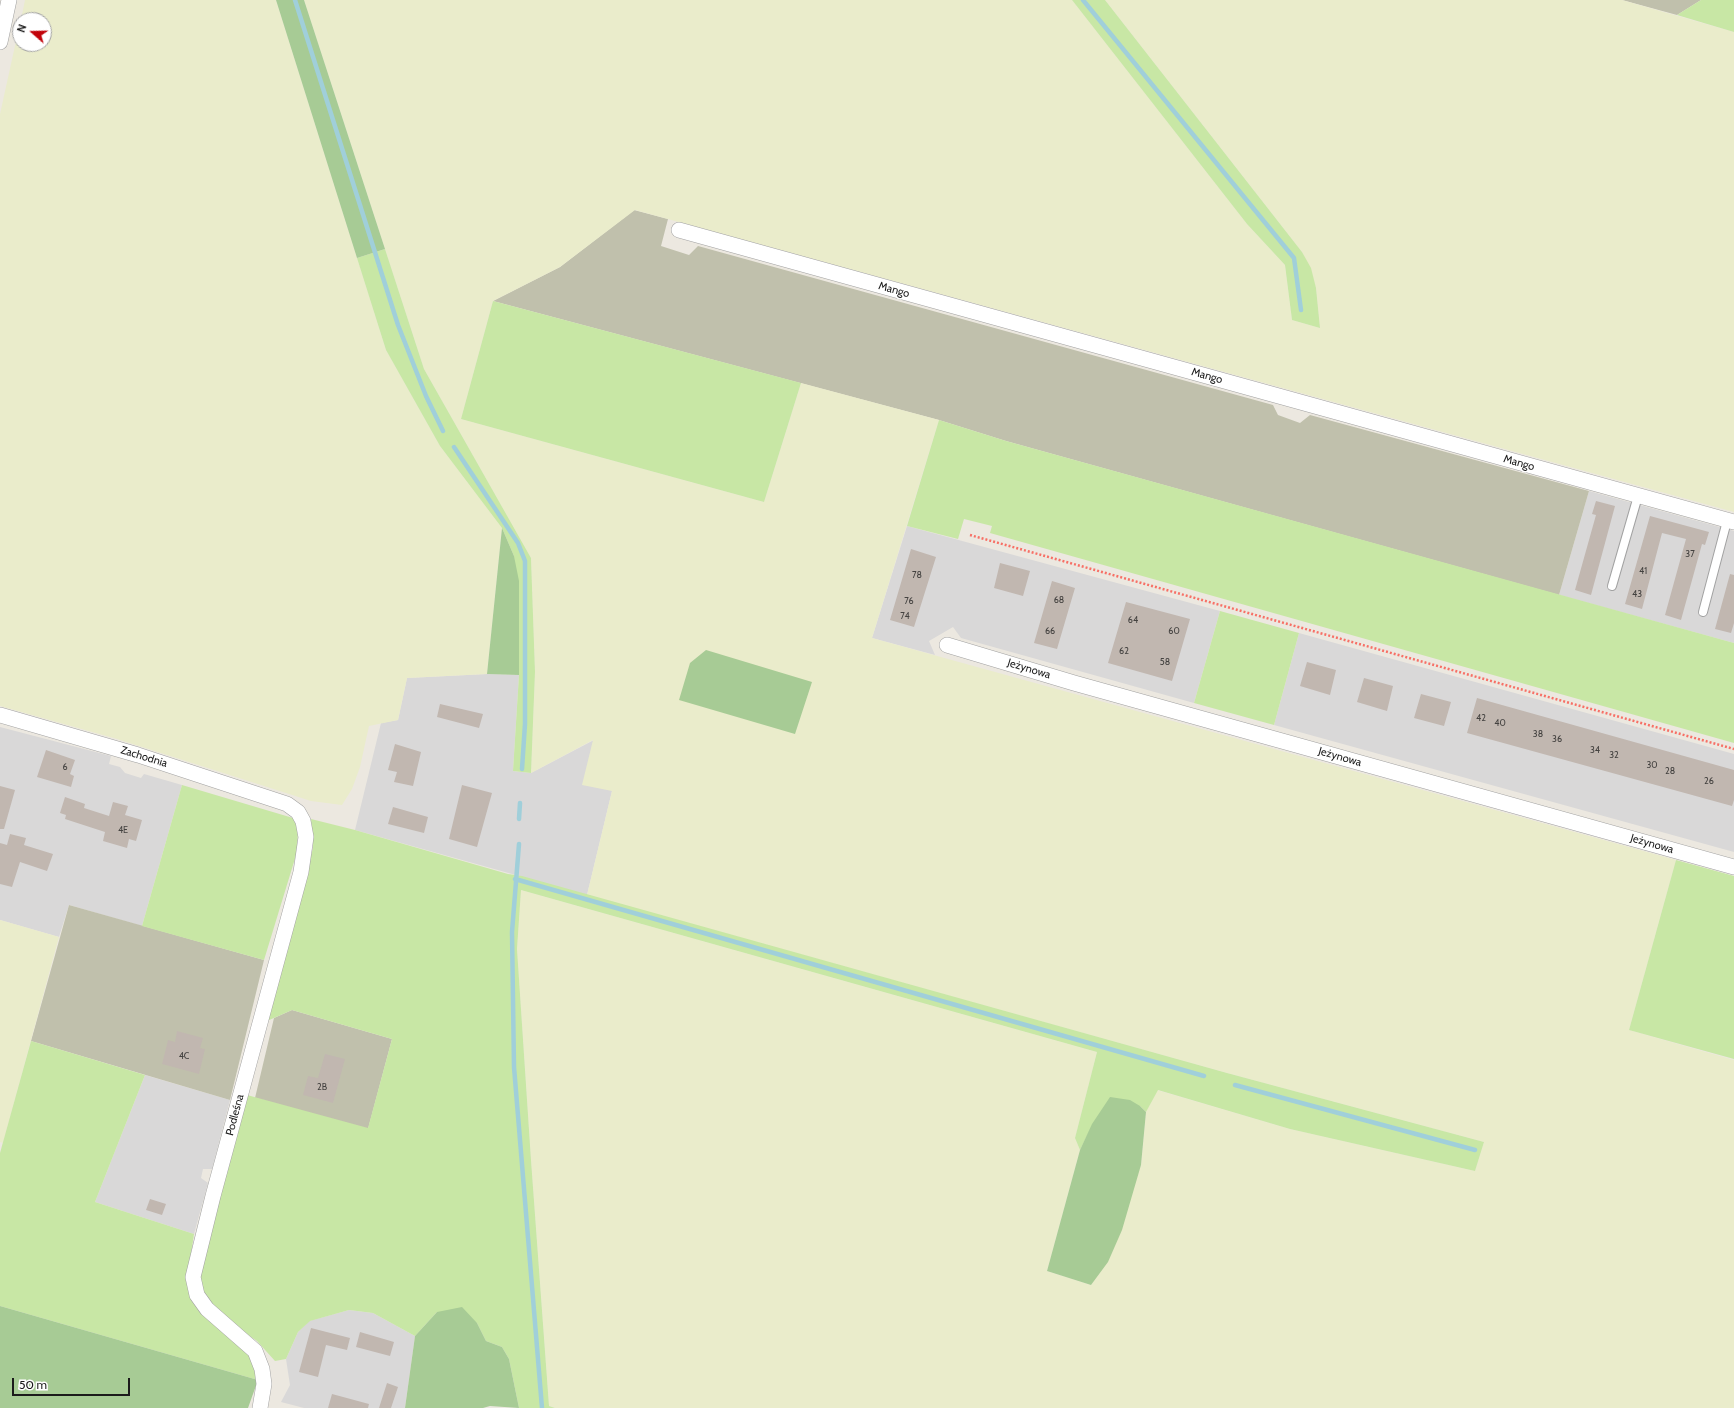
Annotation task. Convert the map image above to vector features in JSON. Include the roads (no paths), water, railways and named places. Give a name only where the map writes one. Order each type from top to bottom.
[{"type":"street","points":[[0,42],[9,0]]},
{"type":"street","name":"Mango","points":[[679,230],[1731,522]]},
{"type":"street","name":"Jeżynowa","points":[[947,645],[1074,683],[1734,867]]},
{"type":"street","name":"Zachodnia","points":[[0,715],[138,755],[287,804]]},
{"type":"street","name":"Podleśna","points":[[260,1408],[264,1384],[262,1369],[255,1351],[206,1309],[197,1295],[193,1277],[217,1182],[301,872],[306,837],[303,821],[298,812],[287,804]]},
{"type":"lane","points":[[1612,586],[1638,496]]},
{"type":"lane","points":[[1703,612],[1731,522]]},
{"type":"waterway","points":[[295,0],[398,325],[426,396],[443,431]]},
{"type":"waterway","points":[[1083,0],[1294,258],[1301,310]]},
{"type":"waterway","points":[[454,447],[518,543],[525,561],[525,724],[522,769]]},
{"type":"waterway","points":[[519,819],[520,803]]},
{"type":"waterway","points":[[519,844],[512,932],[514,1067],[542,1408]]},
{"type":"waterway","points":[[515,879],[1204,1076]]},
{"type":"waterway","points":[[1235,1085],[1475,1150]]}]
